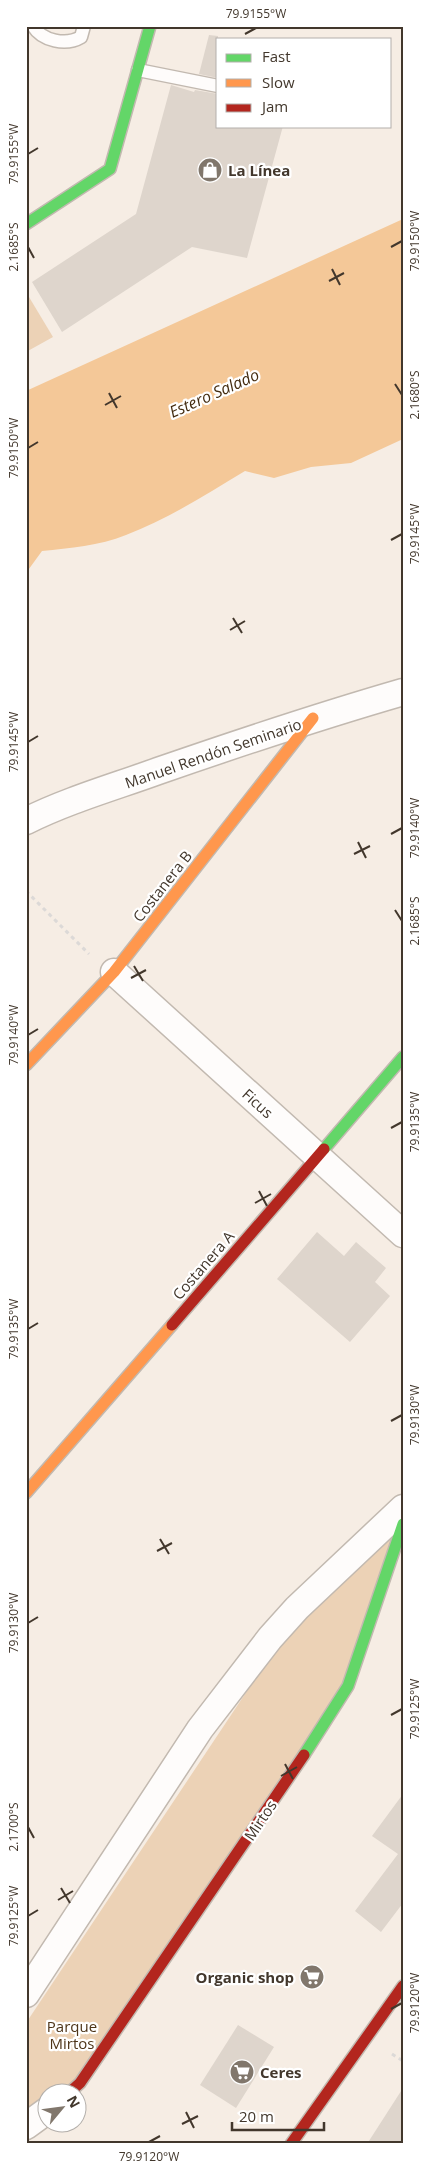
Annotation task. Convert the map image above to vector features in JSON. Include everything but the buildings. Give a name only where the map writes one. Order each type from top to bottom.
[{"type":"street","points":[[26,224],[110,169],[150,26]]},
{"type":"street","name":"Manuel Rendón Seminario","points":[[26,821],[82,798],[313,718],[403,692]]},
{"type":"street","name":"Costanera B","points":[[26,1065],[114,972],[313,718]]},
{"type":"street","name":"Ficus","points":[[114,972],[403,1234]]},
{"type":"street","name":"Costanera A","points":[[26,1493],[403,1057]]},
{"type":"street","points":[[26,1994],[200,1729],[270,1638],[297,1608],[403,1508]]},
{"type":"street","name":"Mirtos","points":[[79,2082],[315,1740],[345,1693],[403,1524]]},
{"type":"street","points":[[291,2144],[403,1986]]},
{"type":"street","points":[[26,2126],[38,2117]]},
{"type":"lane","points":[[32,26],[37,33],[48,39],[74,41],[81,37],[84,26]]},
{"type":"lane","points":[[138,70],[216,86]]},
{"type":"path","points":[[26,891],[100,966],[114,972]]},
{"type":"green space","points":[[26,292],[53,337],[26,352]]},
{"type":"green space","name":"Parque Mirtos","points":[[403,1509],[343,1692],[85,2082],[38,2082],[38,2132],[40,2132],[26,2143],[26,2023],[269,1658]]},
{"type":"water","name":"Estero Salado","points":[[403,219],[403,439],[351,463],[311,467],[274,478],[245,471],[172,514],[142,529],[116,539],[95,544],[42,551],[26,573],[26,391]]},
{"type":"traffic: fast","points":[[26,224],[110,169],[150,26]]},
{"type":"traffic: fast","points":[[324,1149],[403,1057]]},
{"type":"traffic: fast","points":[[304,1755],[348,1686],[403,1524]]},
{"type":"traffic: slow","points":[[26,1065],[114,972],[313,718]]},
{"type":"traffic: slow","points":[[26,1493],[172,1325]]},
{"type":"traffic: jam","points":[[172,1325],[324,1149]]},
{"type":"traffic: jam","points":[[81,2082],[304,1755]]},
{"type":"traffic: jam","points":[[291,2144],[403,1986]]},
{"type":"place","name":"La Línea","points":[[210,170]]},
{"type":"place","name":"Organic shop","points":[[312,1977]]},
{"type":"place","name":"Ceres","points":[[242,2072]]}]
